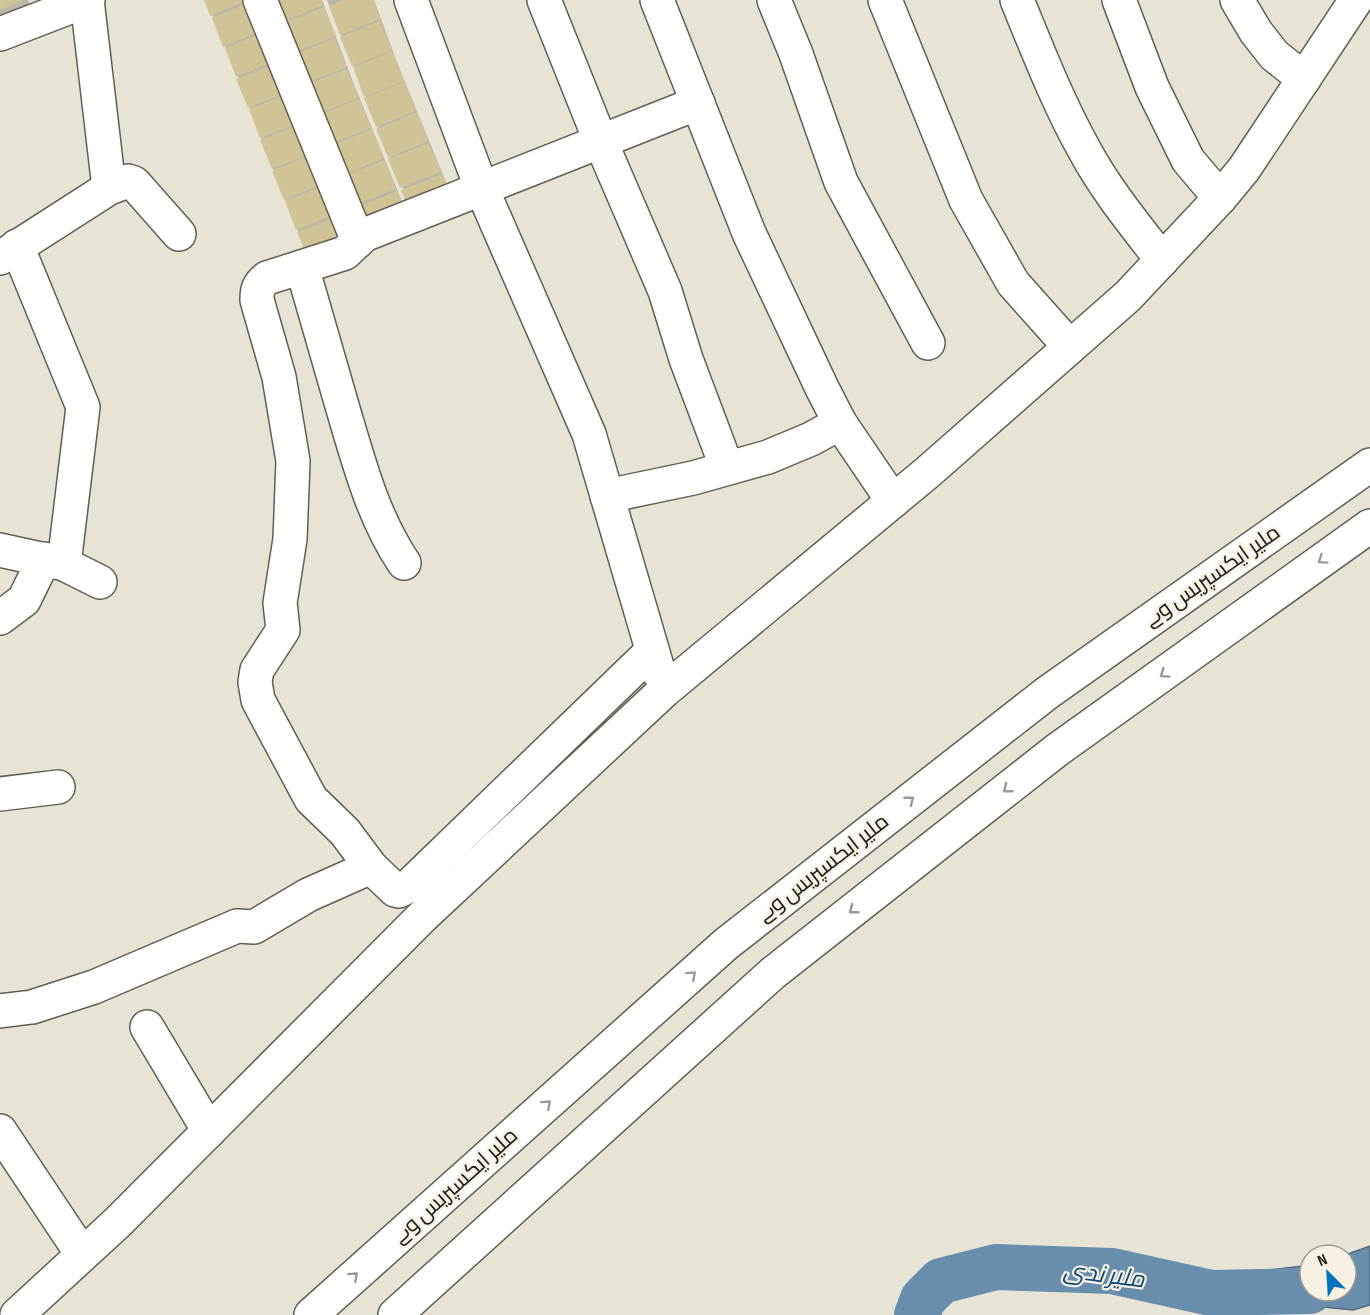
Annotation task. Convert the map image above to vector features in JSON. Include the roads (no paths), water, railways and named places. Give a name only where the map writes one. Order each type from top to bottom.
[{"type":"main road","points":[[0,34],[36,9],[87,0],[109,188]]},
{"type":"main road","points":[[260,0],[358,241]]},
{"type":"main road","points":[[411,0],[481,187],[589,434],[664,691]]},
{"type":"main road","points":[[544,0],[600,140],[665,291],[686,359],[727,468]]},
{"type":"main road","points":[[657,0],[749,233],[840,423],[892,501]]},
{"type":"main road","points":[[774,0],[796,54],[841,182],[928,343]]},
{"type":"main road","points":[[885,0],[966,200],[1013,283],[1070,347]]},
{"type":"main road","points":[[1017,0],[1063,109],[1086,153],[1111,192],[1162,260]]},
{"type":"main road","points":[[1119,0],[1152,87],[1188,160],[1220,198]]},
{"type":"main road","points":[[1237,0],[1256,32],[1274,55],[1304,79]]},
{"type":"main road","points":[[17,1315],[118,1222],[421,918],[664,691],[892,501],[1128,296],[1220,198],[1244,169],[1304,79],[1344,5]]},
{"type":"main road","points":[[652,651],[409,886],[395,891],[370,867],[345,832],[311,799],[258,700],[255,682],[257,670],[283,630],[280,603],[290,539],[293,461],[279,377],[257,300],[257,291],[260,284],[267,278],[345,253],[364,235],[698,103]]},
{"type":"main road","points":[[0,618],[24,600],[54,562],[83,408],[8,252],[109,188],[128,181],[134,183],[179,234]]},
{"type":"main road","points":[[302,267],[372,501],[382,526],[404,563]]},
{"type":"main road","points":[[607,496],[693,478],[768,458],[840,423]]},
{"type":"main road","name":"ملیر ایکسپریس وے","points":[[311,1315],[736,937],[1047,693],[1370,465]]},
{"type":"main road","points":[[395,1315],[773,973],[1056,750],[1370,526]]},
{"type":"main road","points":[[0,550],[54,562],[100,582]]},
{"type":"main road","points":[[0,794],[58,787]]},
{"type":"main road","points":[[0,1011],[32,1007],[94,987],[237,926],[254,927],[308,895],[370,867]]},
{"type":"main road","points":[[147,1027],[209,1131]]},
{"type":"main road","points":[[0,1131],[82,1254]]},
{"type":"water","points":[[1370,1246],[1370,1305],[1353,1310],[1234,1298],[1211,1293],[1253,1272],[1298,1266],[1298,1303],[1358,1303],[1358,1250]]},
{"type":"waterway","name":"ملیر ندی","points":[[917,1315],[923,1299],[941,1281],[996,1267],[1112,1271],[1211,1293],[1298,1291]]}]
